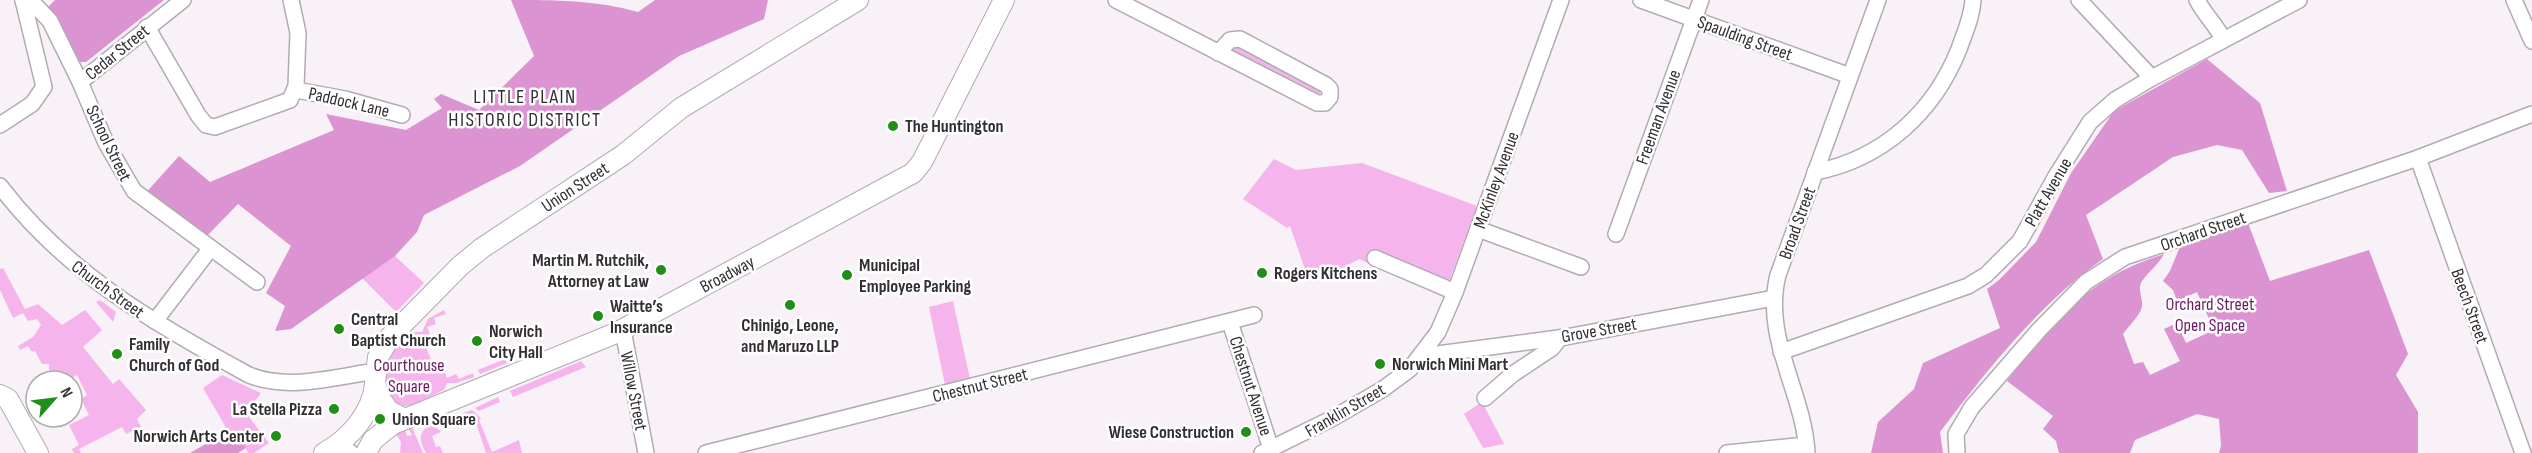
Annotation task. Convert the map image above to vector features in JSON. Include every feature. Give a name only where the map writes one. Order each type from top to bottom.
[{"type":"main road","name":"Union Street","points":[[375,378],[378,357],[390,337],[476,253],[623,155],[681,108],[858,0]]},
{"type":"main road","name":"Broadway","points":[[366,453],[375,438],[393,424],[623,330],[913,173],[922,162],[1004,0]]},
{"type":"main road","points":[[375,378],[384,405],[389,411],[405,419]]},
{"type":"main road","points":[[338,450],[370,405],[375,378]]},
{"type":"main road","points":[[3,393],[38,453]]},
{"type":"street","points":[[0,126],[32,104],[44,87],[23,0]]},
{"type":"street","name":"School Street","points":[[23,0],[32,3],[46,16],[80,82],[106,143],[134,191],[257,282]]},
{"type":"street","name":"Cedar Street","points":[[80,82],[183,0]]},
{"type":"street","points":[[147,27],[198,115],[208,126],[214,127],[254,112],[286,104],[296,90],[297,33],[291,0]]},
{"type":"street","points":[[1116,0],[1317,103],[1325,102],[1330,97],[1330,89],[1326,85],[1240,39],[1230,40],[1218,52]]},
{"type":"street","name":"Spaulding Street","points":[[1641,0],[1850,76]]},
{"type":"street","name":"Freeman Avenue","points":[[1616,234],[1701,0]]},
{"type":"street","name":"Broad Street","points":[[1807,449],[1774,323],[1774,298],[1778,275],[1878,0]]},
{"type":"street","points":[[1815,172],[1864,156],[1896,136],[1919,115],[1939,89],[1953,62],[1969,24],[1973,0]]},
{"type":"street","points":[[2079,0],[2152,78]]},
{"type":"street","points":[[2197,0],[2206,17],[2206,28],[2218,42]]},
{"type":"street","name":"Platt Avenue","points":[[1781,352],[1968,286],[1986,275],[2020,241],[2056,176],[2091,122],[2115,100],[2299,0]]},
{"type":"street","points":[[2514,0],[2532,41]]},
{"type":"street","name":"McKinley Avenue","points":[[1422,356],[1438,332],[1455,292],[1555,3]]},
{"type":"street","name":"Paddock Lane","points":[[296,90],[345,99],[402,115]]},
{"type":"street","name":"Orchard Street","points":[[1957,453],[1956,434],[1972,407],[2039,330],[2086,282],[2125,257],[2418,158],[2532,114]]},
{"type":"street","name":"Beech Street","points":[[2418,158],[2523,453]]},
{"type":"street","name":"Church Street","points":[[0,186],[56,249],[118,299],[207,352],[261,380],[312,381],[375,378]]},
{"type":"street","points":[[1478,229],[1581,267]]},
{"type":"street","points":[[155,321],[210,249]]},
{"type":"street","points":[[1375,258],[1455,292]]},
{"type":"street","name":"Grove Street","points":[[1422,356],[1560,338],[1774,298]]},
{"type":"street","name":"Chestnut Street","points":[[706,453],[1254,315]]},
{"type":"street","name":"Chestnut Avenue","points":[[1230,322],[1267,451]]},
{"type":"street","name":"Willow Street","points":[[623,330],[646,453]]},
{"type":"street","points":[[1485,398],[1513,374],[1552,348],[1560,338]]},
{"type":"street","name":"Franklin Street","points":[[1267,451],[1333,418],[1383,389],[1410,369],[1422,356]]},
{"type":"street","points":[[1727,453],[1807,449]]},
{"type":"green space","points":[[55,0],[164,0],[86,62],[80,62],[48,7]]},
{"type":"green space","points":[[511,0],[591,3],[638,12],[655,0],[768,0],[764,19],[679,56],[520,166],[424,215],[417,232],[395,256],[291,329],[275,331],[285,306],[266,293],[291,246],[238,204],[207,236],[142,197],[179,156],[210,182],[334,130],[326,114],[406,130],[442,108],[434,99],[441,94],[479,110],[534,56]]},
{"type":"green space","points":[[1238,46],[1317,86],[1321,91],[1320,94],[1318,96],[1233,53],[1233,49]]},
{"type":"green space","points":[[2207,59],[2260,103],[2287,191],[2269,193],[2242,150],[2217,145],[2173,157],[2086,215],[2103,259],[2057,296],[2015,339],[1976,385],[1940,432],[1943,453],[1871,453],[1878,422],[1914,389],[1923,363],[2000,328],[1987,289],[1999,280],[2036,242],[2071,173],[2114,111]]},
{"type":"green space","points":[[1274,159],[1296,170],[1362,163],[1477,206],[1443,297],[1359,259],[1339,270],[1309,281],[1290,226],[1287,228],[1243,199]]},
{"type":"green space","points":[[326,169],[395,256],[424,283],[396,312],[363,279]]},
{"type":"green space","name":"Orchard Street Open Space","points":[[2248,223],[2270,281],[2369,250],[2408,354],[2396,375],[2418,412],[2418,453],[2219,453],[2221,446],[2219,419],[2197,414],[2135,440],[2130,453],[2059,453],[2056,441],[2043,429],[2053,416],[2007,381],[2040,339],[2093,288],[2114,275],[2164,254],[2140,284],[2141,310],[2123,334],[2134,364],[2143,362],[2150,375],[2180,361],[2164,329],[2177,323],[2186,343],[2214,330],[2197,292],[2177,301],[2173,290],[2163,281],[2170,271],[2181,244]]},
{"type":"green space","points":[[3,268],[25,309],[38,304],[62,325],[85,310],[102,330],[83,347],[113,384],[119,379],[146,410],[137,419],[141,427],[126,434],[122,427],[79,449],[81,453],[74,453],[72,449],[79,445],[71,429],[84,429],[84,418],[89,415],[84,405],[84,397],[87,395],[84,389],[84,369],[49,369],[49,364],[42,364],[35,351],[32,352],[28,346],[20,350],[18,346],[33,337],[41,325],[37,319],[28,321],[23,313],[13,318],[0,290],[0,269]]},
{"type":"green space","points":[[100,300],[116,312],[113,322],[96,302]]},
{"type":"green space","points":[[953,301],[970,379],[945,385],[929,307]]},
{"type":"green space","name":"Courthouse Square","points":[[444,310],[446,314],[434,318],[436,324],[427,327],[431,337],[426,339],[428,344],[425,345],[433,365],[436,364],[438,370],[443,368],[447,378],[456,374],[459,379],[473,373],[474,377],[456,383],[447,383],[444,390],[415,404],[405,406],[395,403],[388,395],[386,382],[386,368],[391,354],[398,342],[409,334],[422,332],[428,319]]},
{"type":"green space","points":[[505,359],[507,363],[480,374],[478,370]]},
{"type":"green space","points":[[581,361],[586,367],[513,397],[510,391]]},
{"type":"green space","points":[[222,375],[261,393],[246,413],[269,443],[254,453],[248,453],[239,434],[228,431],[203,388]]},
{"type":"green space","points":[[498,397],[500,402],[479,411],[475,408]]},
{"type":"green space","points":[[1482,402],[1504,444],[1483,448],[1464,414]]},
{"type":"green space","points":[[472,410],[481,418],[479,420],[492,452],[519,440],[522,453],[486,453],[475,420],[463,425],[458,415]]},
{"type":"green space","points":[[434,425],[441,432],[432,436],[436,447],[440,446],[443,453],[426,453],[422,444],[422,432]]},
{"type":"green space","points":[[412,427],[423,453],[400,453],[401,442],[396,434],[405,429],[407,436],[412,435],[408,428]]},
{"type":"green space","points":[[228,431],[239,434],[246,448],[238,453],[190,453]]},
{"type":"place","name":"The Huntington","points":[[893,126]]},
{"type":"place","name":"Martin M. Rutchik, Attorney at Law","points":[[661,270]]},
{"type":"place","name":"Rogers Kitchens","points":[[1262,273]]},
{"type":"place","name":"Municipal Employee Parking","points":[[847,275]]},
{"type":"place","name":"Chinigo, Leone, and Maruzo LLP","points":[[790,305]]},
{"type":"place","name":"Waitte’s Insurance","points":[[598,316]]},
{"type":"place","name":"Central Baptist Church","points":[[339,329]]},
{"type":"place","name":"Norwich City Hall","points":[[477,341]]},
{"type":"place","name":"Family Church of God","points":[[117,354]]},
{"type":"place","name":"Norwich Mini Mart","points":[[1380,364]]},
{"type":"place","name":"La Stella Pizza","points":[[334,409]]},
{"type":"place","name":"Union Square","points":[[380,419]]},
{"type":"place","name":"Wiese Construction","points":[[1246,432]]},
{"type":"place","name":"Norwich Arts Center","points":[[276,436]]},
{"type":"district","name":"LITTLE PLAIN HISTORIC DISTRICT","points":[[525,108]]}]
